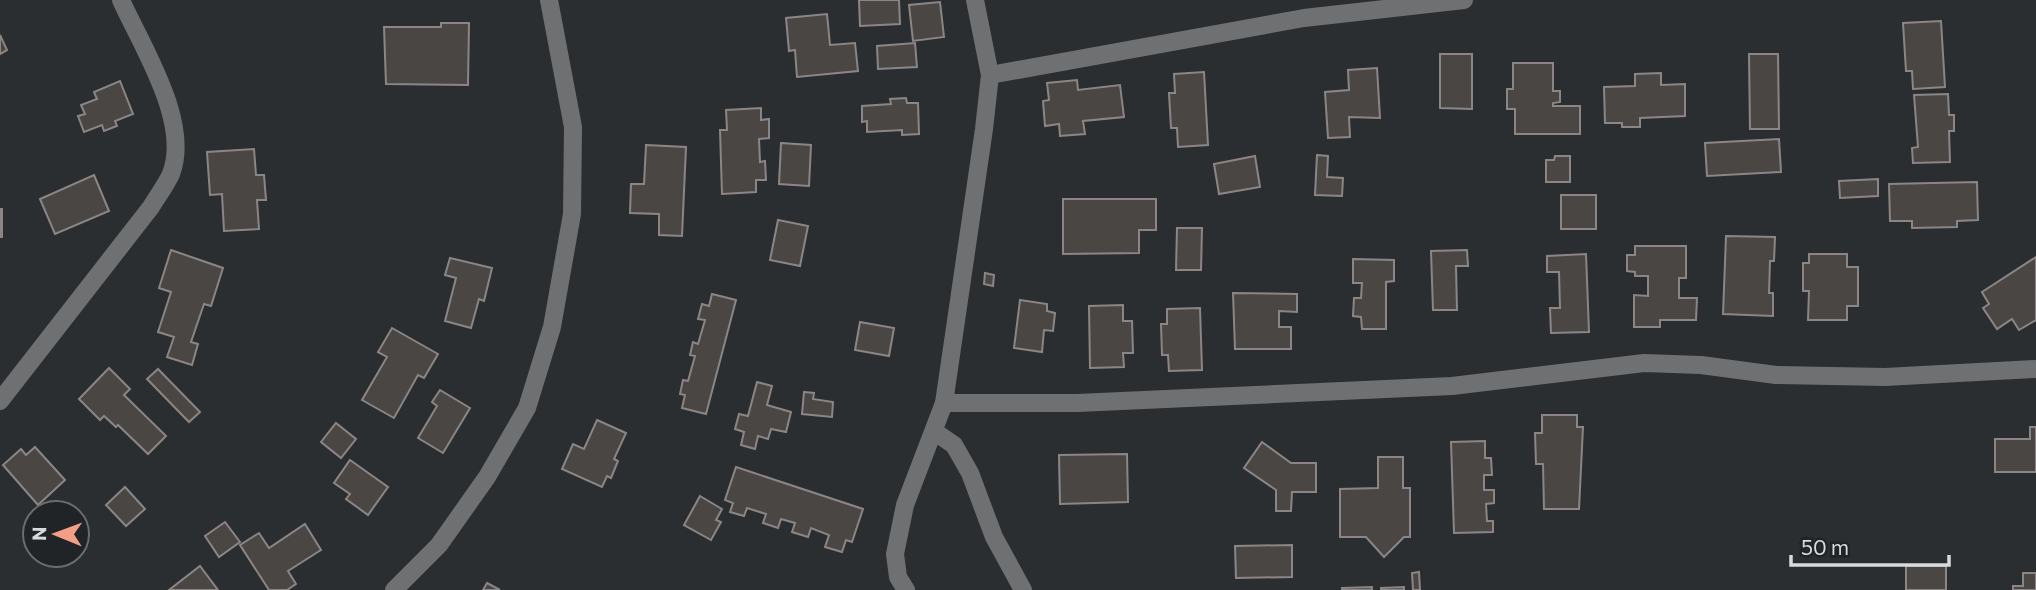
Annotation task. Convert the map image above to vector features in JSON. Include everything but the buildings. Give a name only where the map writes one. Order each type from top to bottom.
[{"type":"street","points":[[0,401],[151,207],[171,174],[176,148],[172,113],[121,0]]},
{"type":"street","points":[[394,590],[439,545],[487,477],[527,408],[552,327],[572,214],[573,127],[549,0]]},
{"type":"street","points":[[905,590],[898,577],[895,554],[905,505],[944,403],[989,75],[975,0]]},
{"type":"street","points":[[989,75],[1304,18],[1464,0]]},
{"type":"street","points":[[944,403],[1077,403],[1452,386],[1644,363],[1701,365],[1776,375],[1885,377],[2036,369]]},
{"type":"street","points":[[935,432],[954,445],[970,473],[994,537],[1023,590]]}]
